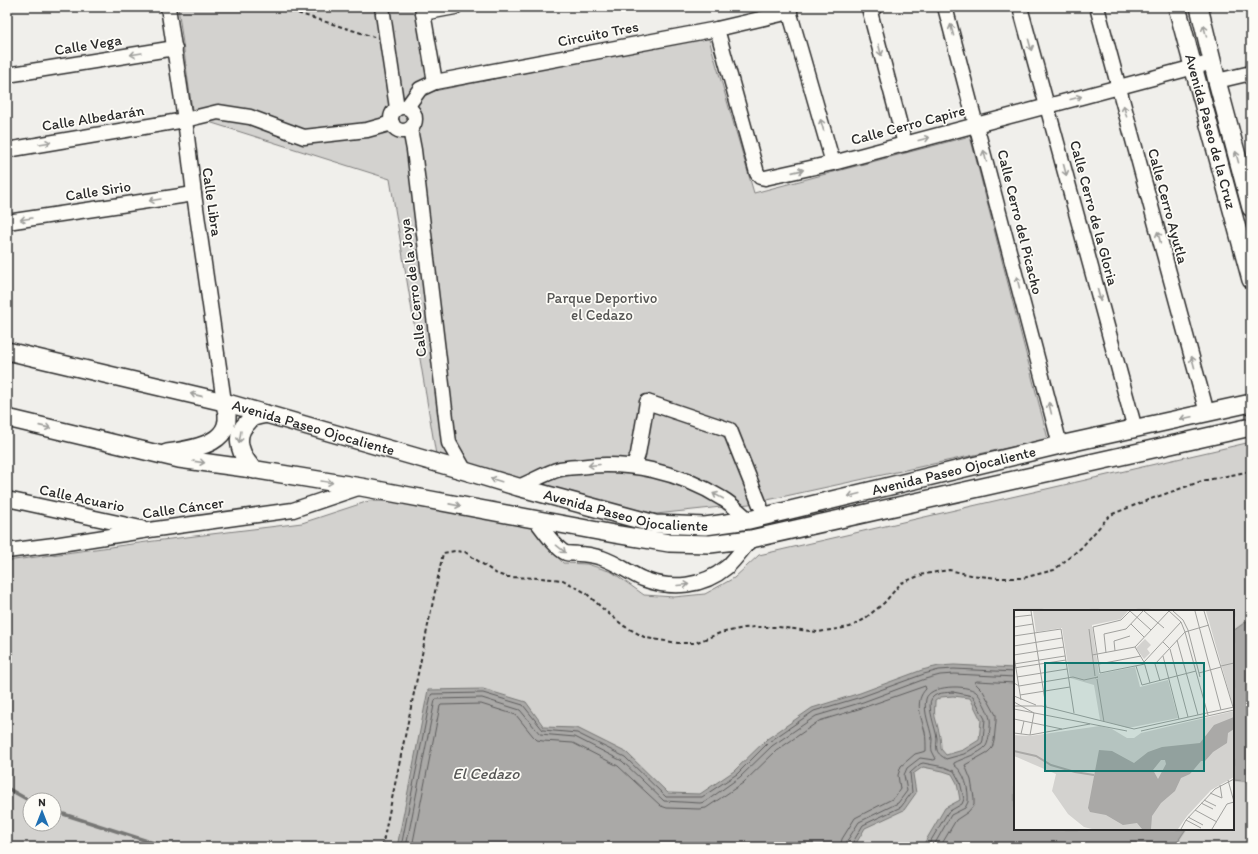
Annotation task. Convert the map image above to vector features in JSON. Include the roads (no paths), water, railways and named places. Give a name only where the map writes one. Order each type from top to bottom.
[{"type":"main road","name":"Avenida Paseo de la Cruz","points":[[1177,7],[1251,280]]},
{"type":"main road","name":"Avenida Paseo de la Cruz","points":[[1199,7],[1251,208]]},
{"type":"main road","name":"Avenida Paseo Ojocaliente","points":[[7,351],[224,402],[518,487],[656,524],[705,526],[749,520],[1060,445],[1251,403]]},
{"type":"main road","points":[[1211,412],[1243,397],[1251,390]]},
{"type":"main road","points":[[157,454],[180,451],[204,445],[217,439],[223,432],[228,422],[228,412],[224,402]]},
{"type":"main road","points":[[254,470],[246,462],[240,448],[239,437],[243,427],[253,418],[266,414]]},
{"type":"main road","name":"Avenida Paseo Ojocaliente","points":[[7,418],[179,459],[361,487],[535,520],[669,543],[710,544],[751,539],[1251,427]]},
{"type":"street","name":"Calle Libra","points":[[168,7],[224,402]]},
{"type":"street","points":[[382,7],[387,41],[402,108]]},
{"type":"street","points":[[435,82],[423,10],[455,7]]},
{"type":"street","points":[[875,7],[870,12],[905,144]]},
{"type":"street","name":"Calle Cerro del Picacho","points":[[945,7],[977,124],[1060,445]]},
{"type":"street","name":"Calle Cerro de la Gloria","points":[[1020,7],[1135,429]]},
{"type":"street","name":"Calle Cerro Ayutla","points":[[1097,7],[1211,412]]},
{"type":"street","points":[[789,9],[833,162]]},
{"type":"street","name":"Circuito Tres","points":[[402,108],[420,89],[435,82],[717,29],[789,9]]},
{"type":"street","name":"Calle Cerro Capire","points":[[717,29],[757,173],[760,177],[765,178],[905,144],[1118,86],[1213,62]]},
{"type":"street","name":"Calle Vega","points":[[7,75],[175,48]]},
{"type":"street","points":[[1217,81],[1251,73]]},
{"type":"street","points":[[402,108],[412,110],[415,114],[414,125],[405,131],[399,130],[395,127],[391,118],[393,112],[402,108]]},
{"type":"street","name":"Calle Albedarán","points":[[7,150],[185,120],[218,112],[250,117],[304,137],[367,130],[392,123]]},
{"type":"street","name":"Calle Cerro de la Joya","points":[[410,129],[414,150],[449,443]]},
{"type":"street","name":"Calle Sirio","points":[[7,222],[194,194]]},
{"type":"street","points":[[634,466],[647,402],[730,430],[760,505]]},
{"type":"street","points":[[434,463],[449,443],[465,471]]},
{"type":"street","points":[[518,487],[538,477],[560,469],[607,464],[634,466],[683,479],[723,499],[749,520]]},
{"type":"street","name":"Calle Cáncer","points":[[7,551],[293,510],[361,487]]},
{"type":"street","name":"Calle Acuario","points":[[7,499],[149,530]]},
{"type":"street","points":[[535,520],[554,543],[566,553],[602,558],[643,579],[673,586],[686,586],[701,582],[716,575],[728,566],[751,539]]},
{"type":"water","points":[[1251,618],[1251,782],[1234,780],[1234,630]]},
{"type":"water","name":"El Cedazo","points":[[954,665],[1014,668],[1014,830],[1185,830],[1174,847],[922,847],[945,808],[960,800],[957,783],[952,774],[923,767],[913,774],[916,793],[904,810],[865,828],[854,847],[397,847],[428,690],[483,689],[526,702],[544,727],[577,728],[627,753],[668,793],[700,794],[734,771],[767,739],[812,708],[860,693],[922,670],[939,666]],"holes":[[[953,696],[970,698],[981,720],[979,740],[963,750],[946,755],[941,749],[935,715],[935,701],[941,697]]]},
{"type":"waterway","name":"El Cedazo","points":[[7,788],[22,796]]},
{"type":"waterway","name":"El Cedazo","points":[[62,814],[166,847]]},
{"type":"park label","name":"Parque Deportivo el Cedazo","points":[[602,306]]}]
